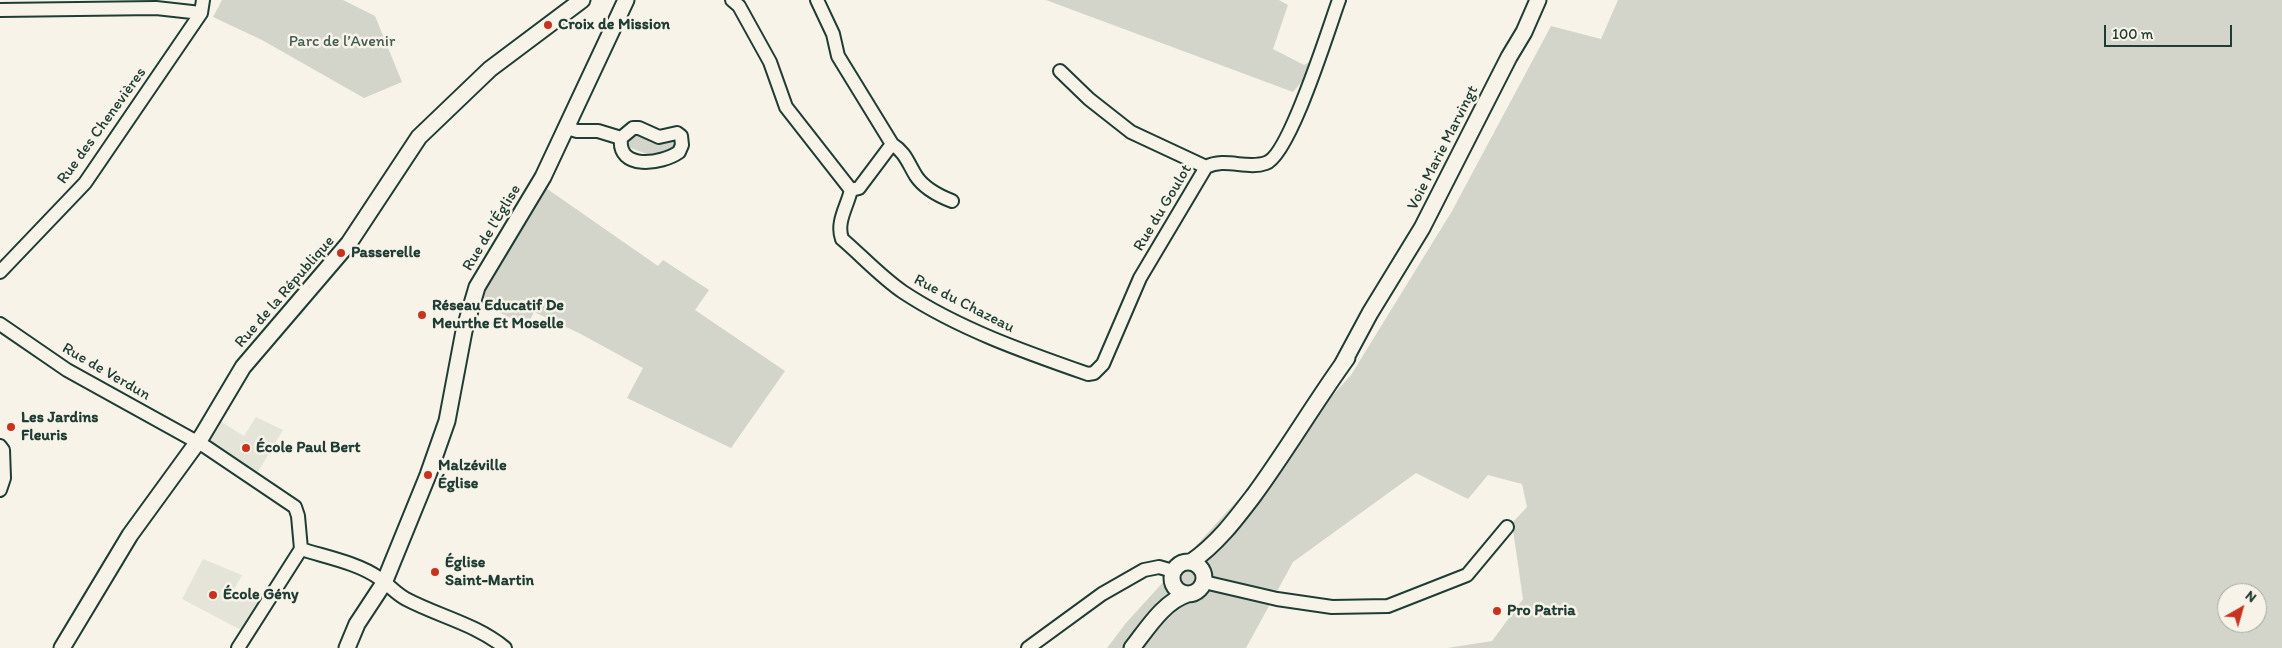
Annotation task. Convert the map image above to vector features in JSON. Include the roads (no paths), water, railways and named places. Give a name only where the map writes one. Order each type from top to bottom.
[{"type":"main road","name":"Rue de la République","points":[[62,648],[140,521],[198,442],[243,367],[349,243],[419,137],[490,69],[582,0]]},
{"type":"main road","name":"Rue de l'Église","points":[[347,648],[357,624],[384,583],[418,504],[447,421],[464,331],[477,287],[543,178],[626,0]]},
{"type":"main road","name":"Voie Marie Marvingt","points":[[1509,57],[1530,0]]},
{"type":"main road","name":"Voie Marie Marvingt","points":[[1199,571],[1216,543],[1280,460],[1388,297],[1407,255],[1446,183],[1509,57],[1524,32],[1538,0]]},
{"type":"main road","points":[[1132,648],[1159,614],[1179,596],[1196,592],[1199,571],[1180,564],[1159,614]]},
{"type":"main road","points":[[1173,577],[1179,591],[1188,594]]},
{"type":"street","points":[[732,0],[739,6],[770,62],[786,108],[851,190],[860,188],[892,144]]},
{"type":"street","points":[[817,0],[832,34],[838,56],[892,144],[900,149],[916,176],[938,196],[952,201]]},
{"type":"street","name":"Rue du Goulot","points":[[1094,373],[1102,364],[1140,278],[1206,167],[1218,162],[1256,165],[1271,160],[1310,88],[1339,0]]},
{"type":"street","points":[[0,10],[202,6]]},
{"type":"street","name":"Rue des Chenevières","points":[[0,272],[84,183],[202,6]]},
{"type":"street","points":[[1060,71],[1089,99],[1132,132],[1206,167]]},
{"type":"street","points":[[567,128],[577,131],[598,131],[621,138]]},
{"type":"street","points":[[632,128],[639,128],[659,137],[677,133],[681,136],[682,145],[679,152],[674,156],[652,163],[644,163],[626,155],[622,149],[621,138],[632,128]]},
{"type":"street","name":"Rue du Chazeau","points":[[851,190],[840,222],[839,230],[842,239],[901,290],[931,308],[1018,349],[1088,374],[1094,373]]},
{"type":"street","name":"Rue de Verdun","points":[[0,324],[67,370],[198,442],[295,507],[298,516],[301,549]]},
{"type":"street","points":[[0,446],[3,450],[4,478],[0,490]]},
{"type":"street","points":[[1199,571],[1277,598],[1332,607],[1388,606],[1467,576],[1507,527]]},
{"type":"street","points":[[238,648],[301,549],[352,565],[380,578],[405,599],[477,630],[504,648]]},
{"type":"street","points":[[1028,648],[1096,598],[1144,570],[1159,567],[1173,577]]},
{"type":"place","name":"Croix de Mission","points":[[548,25]]},
{"type":"place","name":"Passerelle","points":[[341,253]]},
{"type":"place","name":"Réseau Educatif De Meurthe Et Moselle","points":[[422,315]]},
{"type":"place","name":"Les Jardins Fleuris","points":[[11,427]]},
{"type":"place","name":"École Paul Bert","points":[[246,448]]},
{"type":"place","name":"Malzéville Église","points":[[428,475]]},
{"type":"place","name":"Église Saint-Martin","points":[[435,572]]},
{"type":"place","name":"École Gény","points":[[213,595]]},
{"type":"place","name":"Pro Patria","points":[[1497,611]]},
{"type":"park label","name":"Parc de l’Avenir","points":[[342,42]]}]
